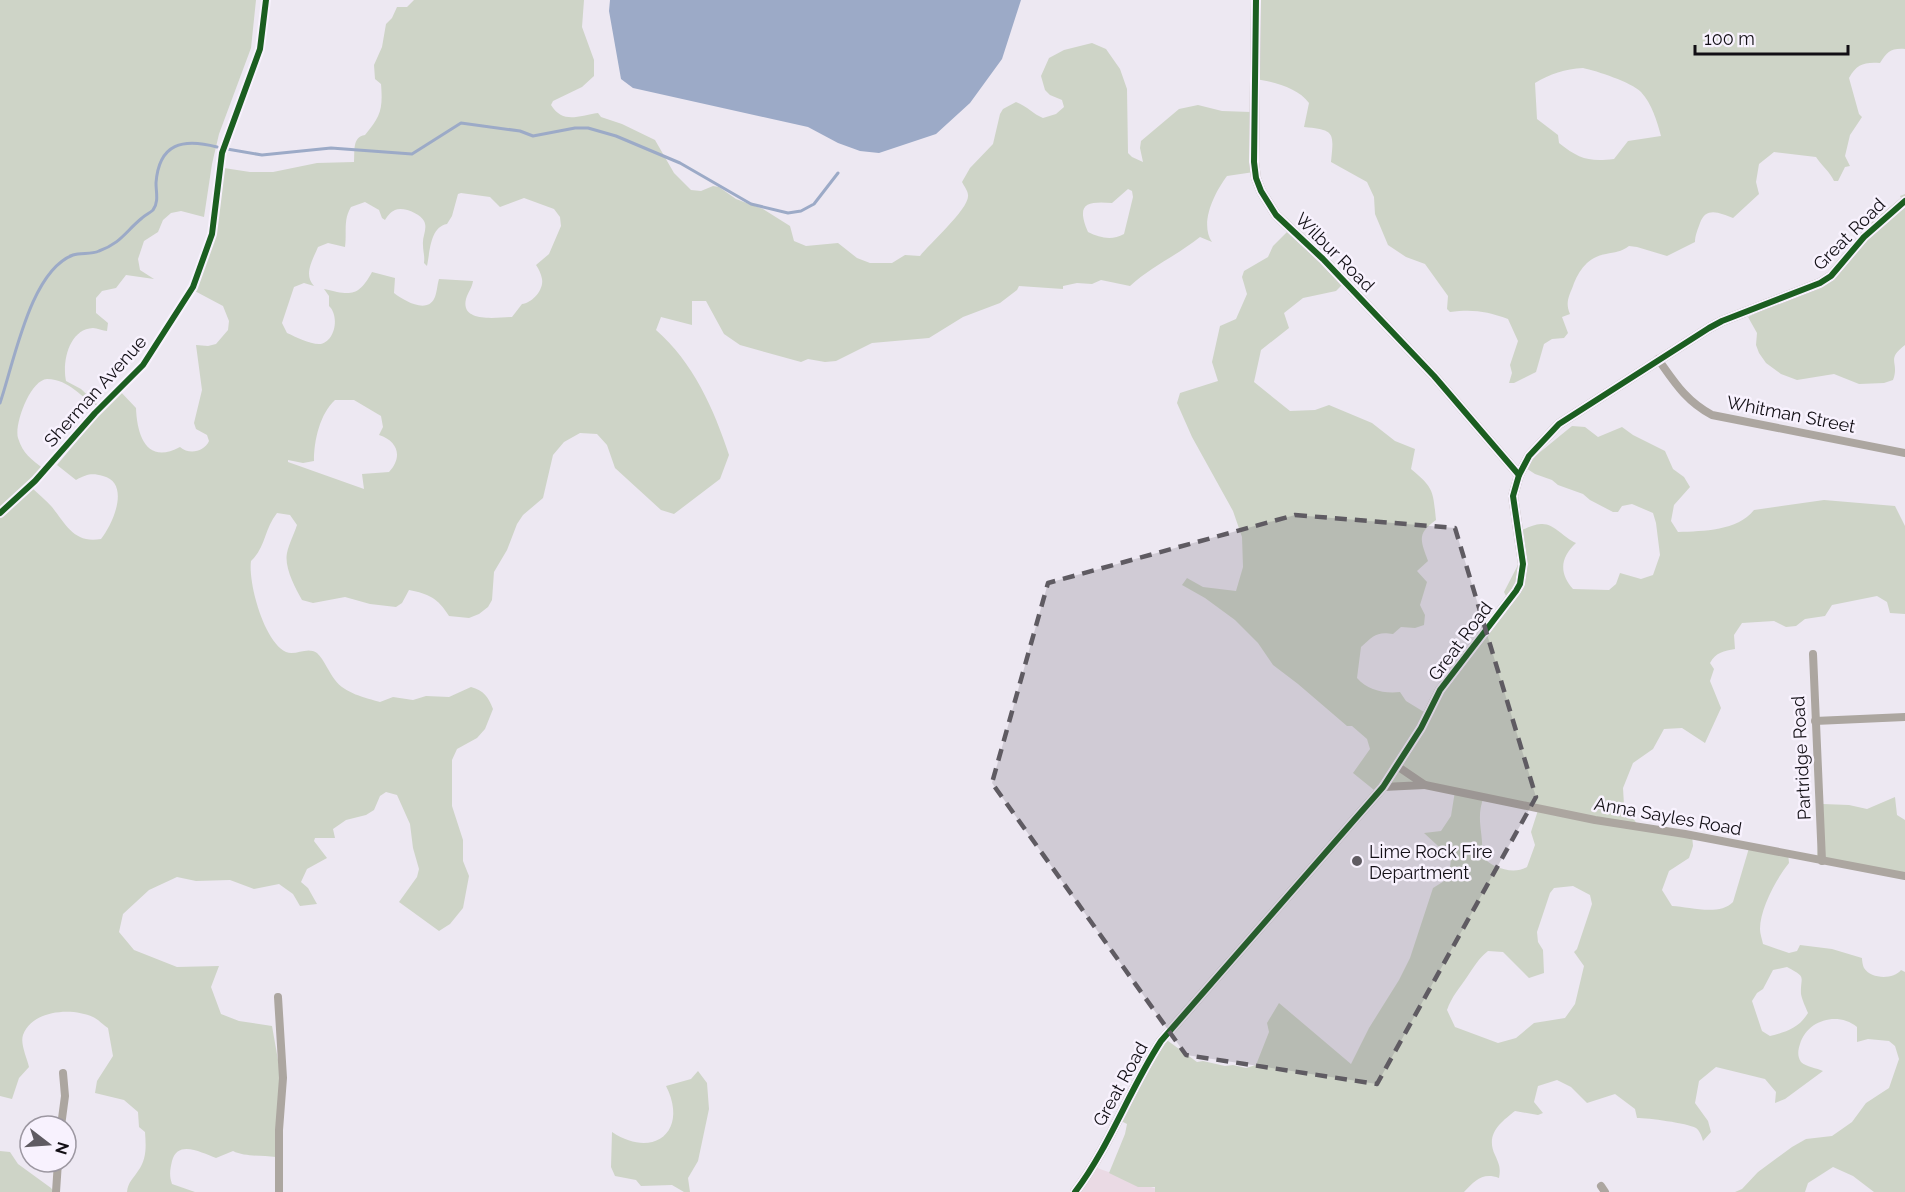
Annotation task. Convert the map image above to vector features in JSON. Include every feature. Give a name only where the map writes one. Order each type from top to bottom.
[{"type":"street","name":"Sherman Avenue","points":[[0,513],[35,481],[95,413],[143,365],[194,287],[212,234],[221,159],[260,49],[266,0]]},
{"type":"street","name":"Wilbur Road","points":[[1256,0],[1254,162],[1256,178],[1265,197],[1276,215],[1323,259],[1434,376],[1519,475]]},
{"type":"street","name":"Great Road","points":[[1075,1192],[1093,1166],[1148,1061],[1161,1041],[1383,787],[1421,728],[1440,690],[1511,599],[1520,584],[1523,564],[1513,496],[1519,475],[1529,456],[1559,424],[1658,359],[1722,321],[1820,284],[1831,276],[1864,237],[1905,201]]},
{"type":"street","name":"Whitman Street","points":[[1658,359],[1683,394],[1699,408],[1712,415],[1905,453]]},
{"type":"street","name":"Partridge Road","points":[[1813,654],[1822,861]]},
{"type":"street","points":[[1815,721],[1905,717]]},
{"type":"street","name":"Anna Sayles Road","points":[[1397,766],[1425,785]]},
{"type":"street","name":"Anna Sayles Road","points":[[1383,787],[1425,785],[1595,820],[1685,834],[1905,876]]},
{"type":"street","points":[[278,997],[283,1078],[279,1130],[279,1192]]},
{"type":"street","points":[[63,1073],[65,1096],[63,1114]]},
{"type":"street","points":[[56,1192],[57,1174]]},
{"type":"highlighted area","points":[[1295,515],[1455,528],[1536,797],[1377,1084],[1186,1055],[992,783],[1048,583]]},
{"type":"shaded area","points":[[0,0],[256,0],[251,48],[219,134],[204,217],[181,211],[171,213],[163,220],[158,232],[144,241],[138,259],[140,270],[154,279],[126,275],[116,288],[102,291],[96,298],[96,313],[108,323],[107,331],[93,328],[78,334],[66,356],[65,373],[66,381],[81,389],[100,407],[62,382],[47,379],[35,387],[21,414],[17,432],[25,452],[44,469],[0,507]]},
{"type":"shaded area","points":[[414,0],[584,0],[582,27],[594,60],[594,76],[582,87],[553,101],[551,105],[556,111],[566,117],[598,113],[601,117],[622,124],[655,140],[674,173],[691,190],[701,191],[713,186],[719,187],[736,199],[763,209],[790,226],[794,241],[806,246],[838,243],[857,258],[870,263],[892,263],[905,255],[920,256],[956,217],[967,201],[968,193],[962,182],[970,168],[993,144],[1003,109],[1016,102],[1043,118],[1056,114],[1064,107],[1062,100],[1045,90],[1041,76],[1049,58],[1064,50],[1092,43],[1106,49],[1120,69],[1127,89],[1128,153],[1132,157],[1143,162],[1141,141],[1179,109],[1198,105],[1222,111],[1251,112],[1254,172],[1227,176],[1222,183],[1208,217],[1208,234],[1212,242],[1200,237],[1130,286],[1101,280],[1092,284],[1077,283],[1063,286],[1063,289],[1019,286],[1000,303],[963,317],[929,338],[872,343],[836,361],[808,359],[801,362],[740,345],[724,334],[706,301],[692,301],[692,325],[661,317],[656,330],[681,357],[701,387],[723,438],[729,455],[720,479],[674,514],[661,510],[615,468],[607,445],[597,434],[580,433],[564,442],[553,455],[543,498],[523,515],[517,524],[507,550],[494,572],[492,600],[488,607],[469,618],[449,616],[432,598],[409,590],[402,603],[396,607],[370,604],[345,597],[313,603],[302,600],[296,590],[286,559],[297,525],[290,515],[277,513],[260,550],[251,561],[251,571],[255,597],[264,625],[278,646],[290,653],[309,650],[317,653],[339,685],[356,694],[380,702],[393,697],[413,700],[426,696],[449,697],[471,687],[482,692],[491,704],[493,709],[485,729],[477,738],[457,749],[452,760],[452,806],[463,840],[463,861],[469,876],[463,908],[450,924],[439,931],[399,902],[417,877],[419,869],[410,824],[397,795],[386,792],[380,796],[374,810],[366,815],[346,820],[333,829],[335,838],[315,838],[314,841],[327,858],[307,869],[301,882],[308,888],[317,904],[300,906],[293,894],[279,884],[254,889],[230,880],[196,881],[177,877],[149,890],[123,914],[119,932],[134,950],[177,967],[219,966],[211,987],[221,1014],[239,1021],[272,1026],[281,1077],[276,1157],[248,1155],[233,1151],[216,1158],[185,1149],[175,1154],[170,1172],[171,1181],[172,1184],[195,1192],[127,1192],[143,1162],[146,1147],[145,1132],[139,1127],[138,1112],[124,1100],[95,1093],[97,1081],[113,1056],[108,1028],[97,1019],[84,1014],[64,1012],[35,1020],[28,1027],[22,1039],[29,1067],[19,1078],[12,1099],[0,1096],[0,515],[31,487],[50,504],[72,532],[84,539],[101,539],[110,524],[117,504],[116,487],[111,480],[99,475],[83,476],[76,480],[57,465],[119,390],[136,408],[142,437],[152,450],[169,452],[180,447],[192,452],[207,445],[209,441],[207,435],[196,429],[194,423],[202,390],[196,345],[216,344],[228,330],[229,321],[223,306],[191,289],[214,230],[224,168],[250,172],[273,172],[317,163],[354,162],[356,142],[365,135],[380,112],[381,84],[375,79],[374,65],[382,47],[386,24],[397,7],[407,7]],"holes":[[[1128,189],[1132,191],[1133,197],[1124,234],[1106,238],[1088,232],[1083,215],[1086,206],[1096,203],[1112,203]],[[458,194],[490,197],[500,207],[524,198],[554,209],[560,217],[561,226],[549,254],[536,265],[542,279],[541,287],[536,295],[530,301],[522,304],[512,317],[490,318],[474,316],[469,312],[466,299],[473,281],[439,279],[434,299],[420,306],[394,293],[395,278],[372,272],[362,286],[352,293],[324,289],[329,296],[329,306],[335,322],[329,339],[319,344],[311,343],[287,333],[282,323],[294,287],[304,283],[314,286],[309,272],[318,247],[328,243],[345,247],[346,221],[351,207],[365,202],[379,210],[385,220],[398,209],[411,211],[422,218],[425,224],[424,263],[427,266],[434,235],[441,226],[447,224],[452,216]],[[335,400],[354,400],[381,416],[383,427],[379,435],[394,445],[396,461],[389,472],[362,474],[364,489],[288,462],[288,460],[303,463],[314,461],[319,428]]]},
{"type":"shaded area","points":[[1255,0],[1905,0],[1905,49],[1890,51],[1880,63],[1861,65],[1849,78],[1859,114],[1862,117],[1850,135],[1845,156],[1850,166],[1845,167],[1838,181],[1834,181],[1816,157],[1774,152],[1759,164],[1756,182],[1759,194],[1733,218],[1714,212],[1706,214],[1700,223],[1695,242],[1667,256],[1629,246],[1621,251],[1589,261],[1575,280],[1569,296],[1570,314],[1562,317],[1568,333],[1564,338],[1552,339],[1544,344],[1536,372],[1514,383],[1509,383],[1512,373],[1510,365],[1518,341],[1508,319],[1479,311],[1450,312],[1447,309],[1448,296],[1425,264],[1406,257],[1388,245],[1375,214],[1374,197],[1367,182],[1331,162],[1332,139],[1330,134],[1327,131],[1304,127],[1309,103],[1299,93],[1278,84],[1256,79]],"holes":[[[1583,68],[1622,81],[1641,92],[1651,107],[1661,136],[1628,141],[1614,159],[1605,160],[1585,158],[1559,143],[1558,135],[1537,119],[1535,83],[1564,71]]]},
{"type":"shaded area","points":[[1905,194],[1905,345],[1894,358],[1893,380],[1884,383],[1859,384],[1834,374],[1797,380],[1781,374],[1766,363],[1759,353],[1756,345],[1757,333],[1748,317],[1804,289],[1829,273],[1867,226]]},
{"type":"shaded area","points":[[1287,232],[1344,283],[1336,291],[1303,298],[1284,313],[1289,328],[1261,350],[1254,382],[1290,411],[1315,410],[1329,405],[1372,423],[1395,441],[1415,449],[1411,469],[1424,481],[1433,496],[1436,520],[1425,530],[1422,538],[1428,561],[1417,571],[1427,582],[1420,605],[1425,615],[1424,625],[1415,628],[1401,627],[1393,634],[1375,635],[1361,647],[1357,678],[1366,686],[1377,690],[1400,692],[1406,701],[1424,712],[1506,596],[1504,592],[1520,561],[1516,532],[1535,525],[1546,524],[1576,543],[1567,554],[1563,566],[1565,577],[1573,589],[1609,590],[1616,584],[1620,573],[1641,579],[1653,575],[1660,555],[1653,513],[1632,504],[1622,506],[1618,512],[1613,512],[1583,494],[1558,485],[1523,466],[1572,426],[1585,427],[1598,437],[1622,427],[1665,451],[1673,469],[1684,477],[1690,487],[1674,505],[1671,521],[1678,532],[1729,526],[1747,517],[1754,510],[1824,500],[1895,506],[1905,526],[1905,614],[1890,613],[1887,602],[1877,596],[1832,605],[1825,616],[1805,619],[1796,626],[1786,627],[1774,621],[1742,623],[1734,635],[1735,649],[1718,654],[1710,663],[1714,669],[1710,681],[1721,708],[1705,743],[1682,728],[1664,729],[1653,749],[1633,763],[1623,788],[1624,805],[1637,824],[1692,835],[1693,846],[1689,858],[1669,871],[1662,890],[1672,906],[1721,909],[1733,902],[1749,848],[1788,853],[1789,863],[1774,886],[1763,912],[1760,929],[1763,944],[1789,953],[1797,951],[1800,945],[1832,949],[1862,958],[1867,972],[1882,977],[1888,977],[1901,970],[1905,972],[1905,1192],[1874,1192],[1853,1176],[1833,1167],[1808,1183],[1805,1192],[1735,1192],[1742,1189],[1758,1172],[1792,1147],[1806,1139],[1832,1136],[1852,1122],[1866,1103],[1889,1088],[1899,1059],[1895,1046],[1889,1041],[1868,1039],[1857,1042],[1857,1027],[1849,1022],[1832,1019],[1824,1020],[1809,1029],[1799,1048],[1798,1055],[1801,1062],[1823,1071],[1785,1099],[1775,1103],[1776,1092],[1765,1079],[1716,1067],[1699,1081],[1695,1103],[1708,1121],[1711,1132],[1703,1141],[1699,1131],[1691,1126],[1637,1118],[1635,1109],[1615,1094],[1587,1103],[1571,1087],[1557,1080],[1538,1086],[1534,1102],[1543,1113],[1538,1115],[1515,1111],[1500,1124],[1493,1135],[1492,1148],[1499,1166],[1499,1178],[1483,1177],[1475,1181],[1464,1192],[1155,1192],[1155,1187],[1138,1187],[1109,1173],[1127,1124],[1117,1119],[1149,1051],[1164,1038],[1197,1062],[1246,1068],[1256,1065],[1269,1032],[1267,1023],[1279,1003],[1351,1064],[1410,958],[1433,888],[1449,878],[1451,858],[1424,833],[1441,831],[1451,816],[1455,791],[1437,784],[1374,790],[1353,773],[1370,749],[1367,739],[1352,726],[1347,726],[1273,665],[1258,643],[1235,620],[1205,598],[1182,585],[1187,578],[1203,587],[1236,591],[1243,567],[1242,537],[1233,511],[1192,437],[1177,403],[1180,393],[1218,381],[1212,362],[1220,326],[1236,319],[1247,294],[1242,277],[1244,271],[1268,257],[1273,246]],"holes":[[[1484,796],[1539,807],[1531,832],[1535,845],[1527,867],[1516,870],[1503,869],[1491,864],[1482,856],[1480,812]],[[1573,886],[1590,895],[1592,904],[1574,952],[1584,966],[1575,1004],[1565,1018],[1534,1023],[1516,1038],[1498,1043],[1455,1027],[1447,1010],[1449,1005],[1476,963],[1488,951],[1503,952],[1529,978],[1544,973],[1543,950],[1538,942],[1537,932],[1550,893],[1554,888]],[[1787,967],[1798,973],[1802,980],[1801,994],[1808,1013],[1792,1029],[1770,1036],[1762,1031],[1752,1001],[1763,989],[1773,970]]]},
{"type":"shaded area","points":[[1895,797],[1897,815],[1905,820],[1905,875],[1817,856],[1823,804],[1849,805],[1867,809]]},
{"type":"shaded area","points":[[698,1071],[707,1083],[709,1109],[698,1161],[688,1178],[690,1192],[684,1192],[672,1185],[641,1186],[636,1180],[615,1176],[611,1167],[612,1132],[627,1140],[641,1143],[654,1142],[663,1136],[670,1128],[673,1116],[672,1102],[666,1086],[691,1079]]},
{"type":"shaded area","points":[[0,1151],[10,1152],[18,1164],[18,1174],[32,1174],[54,1192],[0,1192]]},
{"type":"shaded area","points":[[1093,1166],[1100,1169],[1165,1192],[1075,1192]]},
{"type":"water","points":[[610,0],[1021,0],[1002,59],[970,103],[936,134],[879,153],[860,151],[838,143],[808,127],[633,88],[621,79],[609,11]]},
{"type":"waterway","points":[[227,149],[262,155],[331,148],[412,154],[461,123],[520,131],[533,136],[575,128],[588,128],[616,136],[680,163],[751,204],[788,213],[801,211],[814,204],[838,173]]},
{"type":"waterway","points":[[0,403],[26,320],[45,279],[58,264],[73,255],[96,252],[113,244],[153,210],[157,200],[158,170],[162,159],[168,152],[184,144],[194,143],[217,147]]},
{"type":"cycle path","points":[[0,513],[35,481],[95,413],[143,365],[193,287],[212,234],[222,153],[260,49],[266,0]]},
{"type":"cycle path","points":[[1256,0],[1254,162],[1256,178],[1261,191],[1276,215],[1323,259],[1434,376],[1519,475]]},
{"type":"cycle path","points":[[1075,1192],[1099,1156],[1161,1041],[1383,787],[1421,728],[1440,690],[1516,591],[1520,584],[1523,564],[1513,496],[1519,475],[1529,456],[1559,424],[1709,328],[1820,283],[1831,276],[1864,237],[1905,201]]},
{"type":"place","name":"Lime Rock Fire Department","points":[[1357,861]]}]
